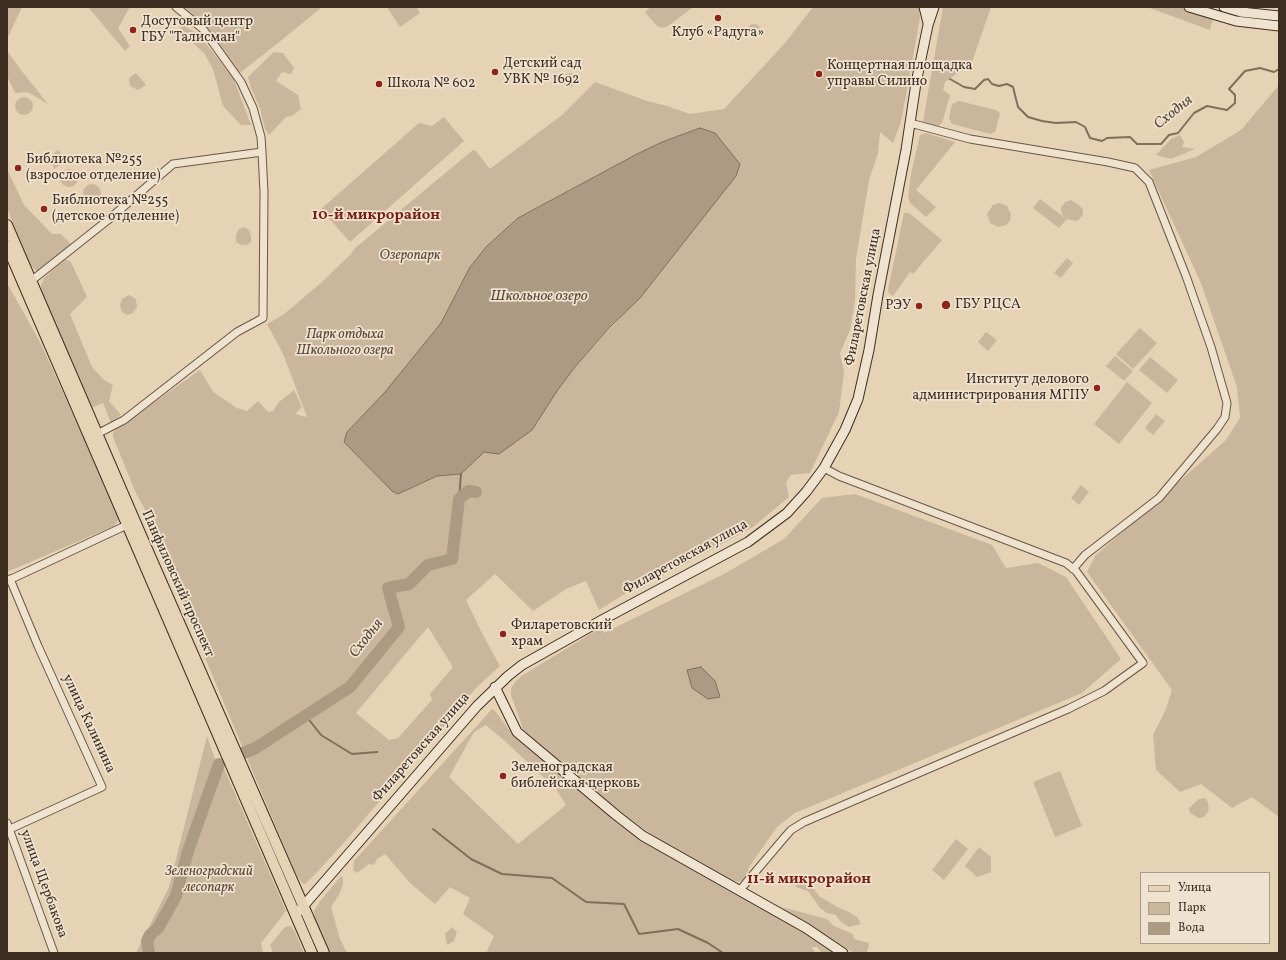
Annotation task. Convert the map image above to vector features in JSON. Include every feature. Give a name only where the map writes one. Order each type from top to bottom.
[{"type":"main road","name":"Панфиловский проспект","points":[[7,225],[324,953]]},
{"type":"main road","name":"Панфиловский проспект","points":[[7,246],[312,953]]},
{"type":"main road","points":[[290,904],[299,908],[304,906]]},
{"type":"street","points":[[97,434],[124,420],[237,332],[263,318],[264,192],[261,137],[242,82],[204,29],[176,7]]},
{"type":"street","name":"Филаретовская улица","points":[[924,7],[928,25]]},
{"type":"street","name":"Филаретовская улица","points":[[295,915],[495,687],[522,665],[602,620],[748,542],[787,513],[806,492],[824,468],[846,430],[858,399],[869,350],[916,83],[928,25],[934,7]]},
{"type":"street","points":[[1189,7],[1236,21],[1279,26]]},
{"type":"street","points":[[1224,7],[1241,12],[1279,16]]},
{"type":"street","points":[[910,123],[970,139],[1108,162],[1135,168],[1148,182],[1186,276],[1211,347],[1227,403],[1225,417],[1217,429],[1160,498],[1085,555],[1073,569]]},
{"type":"street","points":[[31,281],[108,220],[173,164],[262,152]]},
{"type":"street","points":[[740,890],[791,830],[804,822],[1068,709],[1104,691],[1143,663],[1073,569],[1066,563],[839,476],[824,468]]},
{"type":"street","points":[[8,580],[127,525]]},
{"type":"street","name":"улица Калинина","points":[[8,580],[102,787],[8,826]]},
{"type":"street","points":[[495,687],[517,732],[643,836],[806,928],[843,953]]},
{"type":"street","name":"улица Щербакова","points":[[8,826],[54,953]]},
{"type":"street","points":[[293,881],[304,895],[309,897],[313,895]]},
{"type":"street","points":[[310,922],[308,907],[313,895]]},
{"type":"street","points":[[301,928],[298,916],[304,906]]},
{"type":"green space","points":[[22,7],[7,39],[7,8]]},
{"type":"green space","points":[[88,7],[130,7],[118,28],[130,46],[125,51]]},
{"type":"green space","points":[[184,7],[322,7],[236,76],[204,29]]},
{"type":"green space","points":[[387,7],[416,7],[420,13],[400,27]]},
{"type":"green space","points":[[651,7],[693,7],[671,24],[661,28],[656,25],[645,12]]},
{"type":"green space","points":[[813,7],[919,7],[920,18],[901,122],[893,143],[880,132],[878,153],[869,180],[856,259],[855,301],[850,330],[840,353],[844,372],[839,412],[810,473],[791,475],[786,482],[789,497],[753,527],[668,573],[631,590],[599,610],[586,581],[566,589],[533,611],[495,574],[466,600],[500,666],[475,689],[432,741],[423,747],[403,770],[391,788],[319,870],[305,884],[302,883],[297,876],[180,598],[174,571],[154,527],[135,491],[113,437],[113,433],[116,429],[200,370],[213,392],[237,408],[247,411],[258,401],[268,412],[273,411],[279,402],[294,390],[302,407],[295,414],[307,417],[283,354],[267,324],[283,315],[322,282],[351,254],[354,249],[473,150],[476,151],[489,168],[491,168],[562,115],[595,82],[647,101],[690,114],[724,109],[785,43]],"holes":[[[700,128],[624,313],[575,367],[557,391],[484,452],[461,474],[437,476],[398,494],[392,491],[344,442],[347,432],[385,392],[441,323],[470,267],[487,246],[518,218],[637,154],[662,142]],[[428,627],[453,667],[430,694],[432,700],[398,738],[389,740],[356,713]]]},
{"type":"green space","points":[[943,7],[991,7],[972,62],[945,82],[943,90],[950,95],[942,123],[937,127],[923,122]]},
{"type":"green space","points":[[1147,7],[1180,7],[1213,19],[1210,30]]},
{"type":"green space","points":[[174,20],[198,34],[233,77],[251,125],[241,125],[223,106],[213,69],[204,53],[194,44]]},
{"type":"green space","points":[[751,24],[757,24],[761,28],[761,34],[757,38],[751,38],[747,34],[747,28]]},
{"type":"green space","points":[[7,51],[48,104],[28,92],[15,93],[7,76]]},
{"type":"green space","points":[[274,52],[283,53],[294,68],[291,74],[282,72],[276,81],[298,95],[301,109],[292,116],[286,117],[269,135],[265,129],[260,108],[248,77]]},
{"type":"green space","points":[[136,73],[146,85],[138,90],[130,86],[129,78]]},
{"type":"green space","points":[[569,73],[574,75],[576,80],[574,85],[569,87],[564,85],[562,80],[564,75]]},
{"type":"green space","points":[[1279,85],[1279,817],[1252,797],[1232,808],[1201,784],[1180,792],[1156,770],[1153,735],[1166,709],[1172,690],[1087,572],[1095,556],[1226,440],[1240,418],[1237,387],[1201,283],[1149,170],[1196,157],[1241,130]]},
{"type":"green space","points":[[24,97],[30,100],[33,106],[30,112],[24,115],[18,112],[15,106],[18,100]]},
{"type":"green space","points":[[959,101],[996,110],[1000,114],[995,132],[990,134],[952,124],[949,118],[952,104]]},
{"type":"green space","points":[[444,117],[464,141],[350,242],[321,209],[419,123],[432,126]]},
{"type":"green space","points":[[926,133],[955,142],[916,190],[936,207],[926,217],[910,203],[908,197],[911,174],[920,135]]},
{"type":"green space","points":[[1180,135],[1184,142],[1182,147],[1195,149],[1171,159],[1156,155],[1171,139]]},
{"type":"green space","points":[[58,150],[66,161],[54,169],[50,156]]},
{"type":"green space","points":[[7,169],[24,205],[52,234],[61,234],[73,246],[40,271],[35,270],[28,262],[7,208]]},
{"type":"green space","points":[[69,169],[75,172],[78,178],[75,184],[69,187],[63,184],[60,178],[63,172]]},
{"type":"green space","points":[[92,184],[98,187],[101,193],[98,199],[92,202],[86,199],[83,193],[86,187]]},
{"type":"green space","points":[[1040,199],[1065,218],[1062,214],[1061,208],[1065,202],[1071,200],[1083,209],[1083,215],[1077,221],[1067,219],[1059,228],[1033,208]]},
{"type":"green space","points":[[999,203],[1007,206],[1011,214],[1010,221],[1006,225],[998,227],[990,223],[987,214],[993,205]]},
{"type":"green space","points":[[904,213],[909,213],[942,240],[913,274],[910,272],[893,296],[888,290]]},
{"type":"green space","points":[[244,227],[249,230],[251,242],[247,245],[241,245],[236,242],[236,235],[239,229]]},
{"type":"green space","points":[[1067,258],[1073,263],[1061,278],[1054,273]]},
{"type":"green space","points":[[64,260],[71,262],[87,297],[70,314],[92,367],[104,380],[113,385],[109,401],[121,415],[111,423],[103,403],[91,408],[41,290],[44,278]]},
{"type":"green space","points":[[7,283],[41,344],[120,518],[114,526],[7,572]]},
{"type":"green space","points":[[129,295],[136,299],[137,307],[133,313],[127,315],[122,312],[120,305],[122,299]]},
{"type":"green space","points":[[1140,328],[1157,343],[1133,369],[1116,354]]},
{"type":"green space","points":[[986,332],[997,340],[988,351],[978,342]]},
{"type":"green space","points":[[1115,356],[1133,371],[1124,381],[1106,366]]},
{"type":"green space","points":[[1150,357],[1178,380],[1167,393],[1139,370]]},
{"type":"green space","points":[[1127,382],[1152,403],[1119,444],[1094,424]]},
{"type":"green space","points":[[1156,414],[1165,421],[1153,435],[1145,428]]},
{"type":"green space","points":[[1081,485],[1089,492],[1079,505],[1071,498]]},
{"type":"green space","points":[[855,494],[992,545],[1006,568],[1038,563],[1066,577],[1121,659],[1082,693],[795,813],[777,827],[749,867],[746,878],[739,882],[733,881],[659,840],[621,812],[525,734],[511,695],[511,688],[523,675],[602,627],[604,633],[724,574],[784,539],[822,498]]},
{"type":"green space","points":[[492,709],[496,712],[512,734],[614,819],[800,929],[835,953],[822,953],[817,947],[811,947],[816,953],[486,953],[494,936],[463,914],[470,898],[450,887],[435,904],[410,883],[385,854],[377,859],[374,865],[369,864],[357,873],[353,870],[354,861]],"holes":[[[486,725],[556,789],[566,805],[518,844],[449,777],[474,732]]]},
{"type":"green space","name":"Зеленоградский лесопарк","points":[[207,736],[220,774],[219,768],[223,766],[286,911],[261,943],[263,953],[136,953],[169,887]]},
{"type":"green space","points":[[1060,771],[1082,826],[1055,837],[1033,782]]},
{"type":"green space","points":[[1205,798],[1208,803],[1209,810],[1204,817],[1199,818],[1190,813],[1189,808],[1199,799]]},
{"type":"green space","points":[[956,839],[968,849],[944,880],[932,870]]},
{"type":"green space","points":[[979,847],[991,857],[991,872],[977,877],[965,866]]},
{"type":"green space","points":[[341,876],[343,878],[343,883],[340,893],[331,907],[340,939],[347,953],[330,953],[315,918],[314,911]]},
{"type":"green space","points":[[792,879],[811,885],[819,896],[857,917],[861,924],[849,927],[840,921],[836,915],[827,913],[820,908],[808,891],[796,887]]},
{"type":"green space","points":[[781,907],[827,919],[834,926],[853,934],[854,939],[869,943],[868,950],[865,953],[854,953]]},
{"type":"green space","points":[[290,926],[294,930],[304,953],[273,953],[270,945],[285,927]]},
{"type":"green space","points":[[452,927],[457,932],[454,941],[447,945],[445,934]]},
{"type":"water","name":"Школьное озеро","points":[[700,128],[715,133],[740,164],[736,176],[640,298],[610,327],[575,367],[557,391],[532,430],[499,454],[484,452],[461,474],[437,476],[398,494],[392,491],[344,442],[347,432],[385,392],[441,323],[470,267],[487,246],[518,218],[637,154],[662,142]]},
{"type":"water","points":[[701,667],[715,681],[720,697],[708,699],[692,688],[687,670]]},
{"type":"waterway","name":"Сходня","points":[[950,79],[964,87],[975,89],[984,80],[988,79],[992,84],[999,86],[1007,84],[1013,87],[1018,107],[1028,117],[1056,123],[1076,122],[1085,127],[1090,138],[1102,141],[1107,138],[1130,137],[1137,144],[1161,144],[1169,135],[1178,133],[1194,113],[1207,106],[1227,110],[1235,103],[1235,95],[1229,89],[1245,71],[1260,68],[1274,72],[1279,69]]},
{"type":"waterway","points":[[459,499],[461,474]]},
{"type":"waterway","name":"Сходня","points":[[243,753],[254,749],[350,687],[399,627],[388,588],[409,584],[428,565],[452,559],[459,499],[468,491],[476,492]]},
{"type":"waterway","points":[[306,716],[321,735],[352,754],[377,752]]},
{"type":"waterway","name":"Сходня","points":[[149,953],[147,941],[150,935],[158,928],[176,896],[188,851],[219,764]]},
{"type":"waterway","points":[[433,829],[471,859],[502,874],[552,878],[586,902],[624,904],[639,934],[678,929],[708,943],[723,953]]},
{"type":"place","name":"Клуб «Радуга»","points":[[718,18]]},
{"type":"place","name":"Досуговый центр ГБУ \"Талисман\"","points":[[133,30]]},
{"type":"place","name":"Детский сад УВК № 1692","points":[[495,72]]},
{"type":"place","name":"Концертная площадка управы Силино","points":[[819,74]]},
{"type":"place","name":"Школа № 602","points":[[379,84]]},
{"type":"place","name":"Библиотека №255 (взрослое отделение)","points":[[18,168]]},
{"type":"place","name":"Библиотека №255 (детское отделение)","points":[[44,209]]},
{"type":"place","name":"ГБУ РЦСА","points":[[946,305]]},
{"type":"place","name":"РЭУ","points":[[919,306]]},
{"type":"place","name":"Институт делового администрирования МГПУ","points":[[1097,388]]},
{"type":"place","name":"Филаретовский храм","points":[[503,634]]},
{"type":"place","name":"Зеленоградская библейская церковь","points":[[503,776]]},
{"type":"district","name":"10-й микрорайон","points":[[376,216]]},
{"type":"district","name":"11-й микрорайон","points":[[809,880]]},
{"type":"park label","name":"Озеропарк","points":[[410,256]]},
{"type":"park label","name":"Парк отдыха Школьного озера","points":[[345,344]]}]
